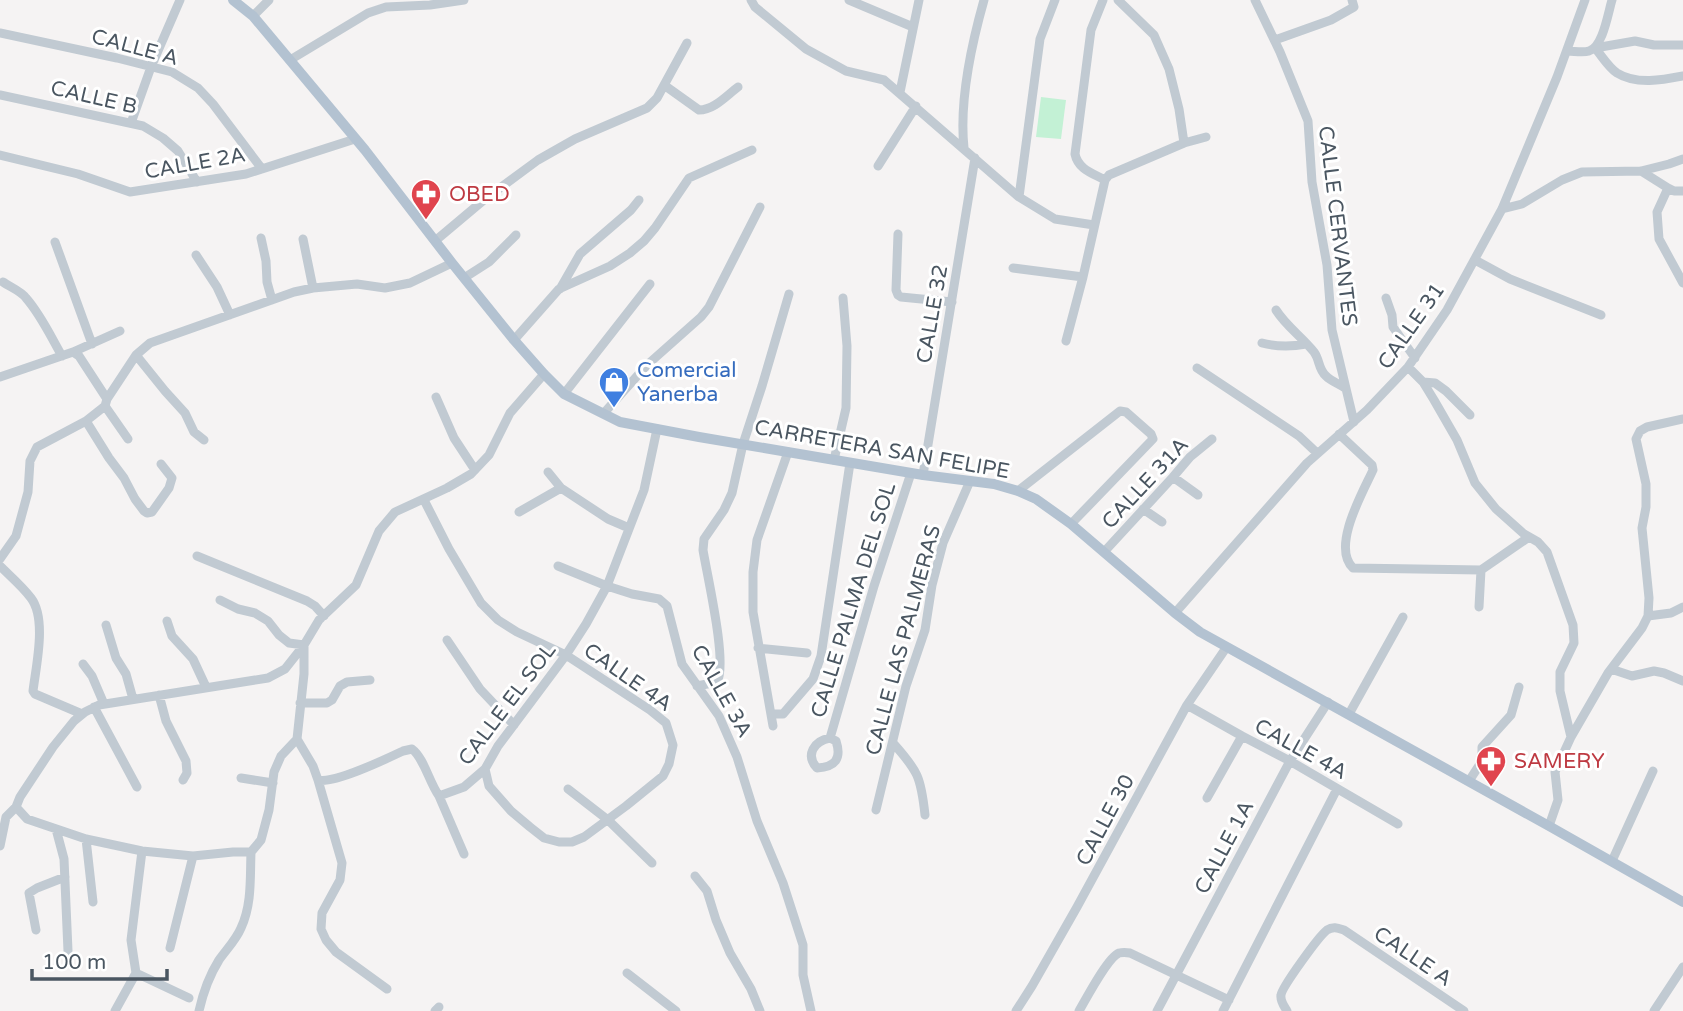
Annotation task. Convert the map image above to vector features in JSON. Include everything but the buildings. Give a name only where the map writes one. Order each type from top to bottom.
[{"type":"main road","name":"CARRETERA SAN FELIPE","points":[[233,0],[253,16],[290,60],[514,340],[564,394],[620,422],[850,463],[994,484],[1037,499],[1071,524],[1200,632],[1683,902]]},
{"type":"street","points":[[131,123],[151,67],[180,0]]},
{"type":"street","points":[[253,16],[269,0]]},
{"type":"street","points":[[290,60],[368,13],[386,7],[464,0]]},
{"type":"street","points":[[751,0],[755,7],[806,50],[846,71],[884,80],[901,92],[1019,197],[1055,219],[1094,225]]},
{"type":"street","points":[[849,0],[913,27]]},
{"type":"street","points":[[901,92],[919,0]]},
{"type":"street","points":[[964,148],[962,126],[972,44],[984,0]]},
{"type":"street","points":[[1019,197],[1040,39],[1055,0]]},
{"type":"street","points":[[1103,0],[1091,30],[1075,154],[1077,163],[1082,168],[1105,180]]},
{"type":"street","points":[[1118,0],[1154,35],[1169,69],[1184,143]]},
{"type":"street","name":"CALLE CERVANTES","points":[[1255,0],[1275,40],[1308,121],[1312,182],[1327,265],[1332,330],[1354,422]]},
{"type":"street","points":[[1275,40],[1331,20],[1354,7],[1352,0]]},
{"type":"street","name":"CALLE 31","points":[[1175,613],[1317,453],[1354,422],[1415,358],[1447,310],[1502,209],[1585,0]]},
{"type":"street","points":[[1595,48],[1601,40],[1612,0]]},
{"type":"street","name":"CALLE A","points":[[0,33],[172,72],[198,88],[213,104],[262,169]]},
{"type":"street","points":[[1567,51],[1587,52],[1595,48],[1635,41],[1654,45],[1683,45]]},
{"type":"street","points":[[435,241],[485,199],[538,160],[575,139],[647,108],[657,98],[687,43]]},
{"type":"street","points":[[1595,48],[1615,72],[1625,77],[1639,80],[1683,76]]},
{"type":"street","points":[[664,85],[699,110],[714,106],[738,88]]},
{"type":"street","name":"CALLE B","points":[[0,95],[143,126],[178,151],[197,182]]},
{"type":"street","points":[[878,166],[916,106]]},
{"type":"street","points":[[1066,341],[1105,180],[1109,175],[1184,143],[1206,137]]},
{"type":"street","name":"CALLE 2A","points":[[0,155],[78,174],[131,192],[246,174],[355,139]]},
{"type":"street","points":[[559,289],[610,266],[630,253],[655,229],[692,176],[752,150]]},
{"type":"street","name":"CALLE 32","points":[[923,475],[975,158]]},
{"type":"street","points":[[1502,209],[1522,204],[1562,180],[1583,172],[1641,171],[1683,159]]},
{"type":"street","points":[[1641,171],[1674,191],[1683,191]]},
{"type":"street","points":[[1668,188],[1657,212],[1659,239],[1682,279]]},
{"type":"street","points":[[514,340],[559,289],[580,254],[639,200]]},
{"type":"street","points":[[604,414],[640,372],[709,307],[760,207]]},
{"type":"street","points":[[898,234],[898,295],[952,302]]},
{"type":"street","points":[[464,278],[489,262],[516,235]]},
{"type":"street","points":[[261,238],[272,300]]},
{"type":"street","points":[[303,239],[313,288]]},
{"type":"street","points":[[55,242],[92,344]]},
{"type":"street","points":[[197,255],[230,314]]},
{"type":"street","points":[[1475,260],[1510,279],[1601,314]]},
{"type":"street","points":[[0,559],[16,536],[28,492],[30,461],[37,447],[86,421],[106,403],[136,355],[150,343],[313,288],[357,284],[385,288],[410,283],[452,263]]},
{"type":"street","points":[[1013,268],[1083,277]]},
{"type":"street","points":[[3,282],[25,296],[62,356]]},
{"type":"street","points":[[564,394],[650,284]]},
{"type":"street","points":[[697,686],[713,684],[720,678],[721,667],[703,550],[704,539],[732,493],[743,444],[789,294]]},
{"type":"street","points":[[834,460],[846,408],[847,346],[843,298]]},
{"type":"street","points":[[1386,299],[1393,327],[1415,358]]},
{"type":"street","points":[[1276,310],[1318,358],[1320,369],[1328,379],[1345,387]]},
{"type":"street","points":[[0,375],[74,352],[120,331]]},
{"type":"street","points":[[1262,343],[1293,347],[1306,344]]},
{"type":"street","points":[[74,352],[79,356],[128,439]]},
{"type":"street","points":[[136,355],[185,413],[194,432],[204,440]]},
{"type":"street","points":[[1408,367],[1423,382],[1457,440],[1475,483],[1496,509],[1529,537],[1538,541],[1547,552],[1573,625],[1574,643],[1560,672],[1560,691],[1571,737]]},
{"type":"street","points":[[1196,368],[1299,436],[1317,453]]},
{"type":"street","points":[[0,846],[3,818],[16,807],[53,747],[82,714],[99,706],[133,699],[268,677],[285,669],[319,620],[356,585],[379,531],[395,512],[424,500],[471,474],[489,454],[510,413],[544,374]]},
{"type":"street","points":[[1423,382],[1435,383],[1470,415]]},
{"type":"street","points":[[436,397],[454,438],[475,470]]},
{"type":"street","points":[[1018,491],[1119,411],[1126,412],[1151,434],[1153,439],[1071,524]]},
{"type":"street","points":[[1549,826],[1558,800],[1555,772],[1571,737],[1611,669],[1648,616],[1642,528],[1646,484],[1636,439],[1640,431],[1647,427],[1683,419]]},
{"type":"street","points":[[86,421],[135,499],[147,513],[152,512],[169,488],[172,478],[161,464]]},
{"type":"street","name":"CALLE EL SOL","points":[[439,796],[464,787],[485,769],[498,746],[586,624],[607,586],[643,490],[657,429]]},
{"type":"street","points":[[1339,434],[1372,465],[1373,470],[1350,519],[1346,544],[1350,566],[1353,568],[1482,570],[1529,537]]},
{"type":"street","name":"CALLE 31A","points":[[1104,552],[1190,457],[1212,439]]},
{"type":"street","points":[[773,726],[753,612],[753,572],[757,540],[788,452]]},
{"type":"street","points":[[772,714],[783,713],[813,678],[821,656],[850,463]]},
{"type":"street","points":[[548,472],[561,488],[608,519],[629,528]]},
{"type":"street","name":"CALLE PALMA DEL SOL","points":[[830,738],[874,586],[911,473]]},
{"type":"street","points":[[1173,477],[1198,495]]},
{"type":"street","name":"CALLE LAS PALMERAS","points":[[876,810],[905,686],[925,630],[932,585],[943,543],[970,481]]},
{"type":"street","points":[[519,512],[561,488]]},
{"type":"street","name":"CALLE 4A","points":[[424,500],[481,603],[498,620],[566,655],[666,723],[673,745],[663,776],[608,820]]},
{"type":"street","points":[[1143,509],[1162,523]]},
{"type":"street","points":[[197,556],[307,601],[324,616]]},
{"type":"street","points":[[0,566],[30,597],[38,615],[33,691],[82,714]]},
{"type":"street","name":"CALLE 3A","points":[[558,566],[607,586],[659,599],[667,606],[682,664],[719,716],[737,757],[757,821],[783,883],[803,945],[803,975],[811,1011]]},
{"type":"street","points":[[1479,607],[1482,570]]},
{"type":"street","points":[[220,600],[238,610],[255,612],[268,621],[289,643],[304,645]]},
{"type":"street","points":[[1648,616],[1671,613],[1683,607]]},
{"type":"street","points":[[1349,714],[1403,617]]},
{"type":"street","points":[[167,621],[172,636],[193,659],[206,687]]},
{"type":"street","points":[[106,625],[133,699]]},
{"type":"street","points":[[447,640],[480,689],[514,725]]},
{"type":"street","points":[[304,645],[304,674],[297,738],[310,759],[318,780],[342,863],[340,880],[323,913],[321,929],[336,952],[387,989]]},
{"type":"street","points":[[758,648],[807,653]]},
{"type":"street","name":"CALLE 30","points":[[1016,1011],[1077,907],[1187,705],[1226,648]]},
{"type":"street","points":[[83,664],[92,676],[99,706],[137,787]]},
{"type":"street","points":[[1611,669],[1632,676],[1654,671],[1683,681]]},
{"type":"street","points":[[300,703],[327,703],[340,686],[347,682],[370,680]]},
{"type":"street","points":[[1469,781],[1482,761],[1482,747],[1511,715],[1519,687]]},
{"type":"street","points":[[159,695],[166,721],[186,761],[187,773],[183,780]]},
{"type":"street","name":"CALLE 1A","points":[[1157,1011],[1290,761],[1328,702]]},
{"type":"street","name":"CALLE 4A","points":[[1187,705],[1398,824]]},
{"type":"street","points":[[1207,798],[1242,736]]},
{"type":"street","points":[[199,1011],[208,981],[240,929],[247,910],[251,852],[261,840],[269,810],[274,772],[281,756],[297,738]]},
{"type":"street","points":[[893,743],[910,762],[921,781],[925,815]]},
{"type":"street","points":[[318,780],[324,782],[412,749],[418,754],[439,796],[464,854]]},
{"type":"street","points":[[485,769],[489,786],[498,798],[544,838],[572,842],[608,820]]},
{"type":"street","points":[[1612,861],[1653,771]]},
{"type":"street","points":[[241,779],[273,783]]},
{"type":"street","points":[[568,789],[608,820],[652,863]]},
{"type":"street","points":[[1223,1011],[1337,789]]},
{"type":"street","points":[[16,807],[27,819],[86,839],[142,851],[193,856],[251,852]]},
{"type":"street","points":[[56,829],[64,859],[68,951]]},
{"type":"street","points":[[86,839],[93,902]]},
{"type":"street","points":[[114,1011],[136,972],[131,940],[142,851]]},
{"type":"street","points":[[170,948],[193,856]]},
{"type":"street","points":[[695,876],[707,891],[730,953],[751,989],[760,1011]]},
{"type":"street","points":[[36,930],[29,893],[65,877]]},
{"type":"street","name":"CALLE A","points":[[1287,1011],[1281,1000],[1281,993],[1326,931],[1332,928],[1344,930],[1464,1011]]},
{"type":"street","points":[[1079,1011],[1108,963],[1122,952],[1130,953],[1229,1000]]},
{"type":"street","points":[[1654,1011],[1683,967]]},
{"type":"street","points":[[136,972],[190,998]]},
{"type":"street","points":[[627,973],[676,1011]]},
{"type":"green space","points":[[1041,97],[1066,100],[1061,139],[1036,137]]},
{"type":"place","name":"OBED","points":[[426,221]]},
{"type":"place","name":"Comercial Yanerba","points":[[614,409]]},
{"type":"place","name":"SAMERY","points":[[1491,788]]}]
